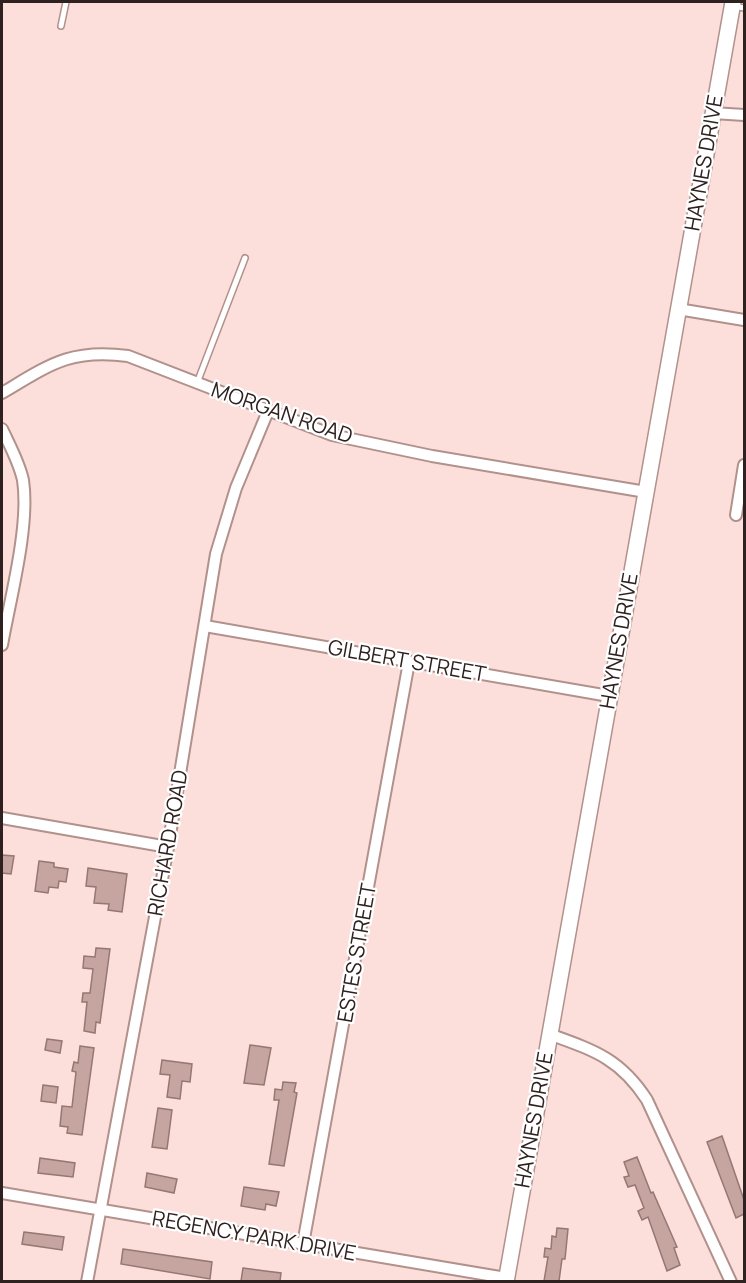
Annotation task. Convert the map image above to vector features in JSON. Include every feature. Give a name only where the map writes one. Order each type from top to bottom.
[{"type":"street","name":"HAYNES DRIVE","points":[[506,1280],[713,112],[737,5]]},
{"type":"street","points":[[713,112],[744,115]]},
{"type":"street","points":[[678,309],[744,320]]},
{"type":"street","name":"MORGAN ROAD","points":[[2,393],[57,360],[81,354],[107,353],[128,356],[332,435],[432,456],[646,492]]},
{"type":"street","name":"RICHARD ROAD","points":[[87,1281],[168,848],[216,554],[236,488],[268,411]]},
{"type":"street","points":[[2,429],[18,464],[23,482],[24,502],[22,528],[2,645]]},
{"type":"street","points":[[736,515],[744,465]]},
{"type":"street","name":"GILBERT STREET","points":[[205,626],[609,696]]},
{"type":"street","name":"ESTES STREET","points":[[303,1244],[409,662]]},
{"type":"street","points":[[2,818],[168,848]]},
{"type":"street","points":[[549,1034],[597,1052],[616,1063],[634,1081],[646,1100],[730,1281]]},
{"type":"street","name":"REGENCY PARK DRIVE","points":[[2,1193],[506,1280]]},
{"type":"lane","points":[[61,26],[66,2]]},
{"type":"lane","points":[[197,383],[245,258]]},
{"type":"building","points":[[2,855],[14,856],[11,874],[2,873]]},
{"type":"building","points":[[39,861],[54,863],[54,867],[68,869],[66,882],[59,881],[58,888],[49,887],[48,893],[35,891]]},
{"type":"building","points":[[88,868],[127,874],[122,912],[108,910],[109,904],[94,903],[96,887],[86,886]]},
{"type":"building","points":[[96,948],[110,949],[100,1023],[96,1022],[95,1033],[84,1031],[87,1002],[82,1002],[83,993],[90,993],[93,969],[83,968],[84,956],[95,957]]},
{"type":"building","points":[[47,1039],[62,1041],[60,1053],[45,1050]]},
{"type":"building","points":[[250,1045],[271,1048],[264,1085],[244,1083]]},
{"type":"building","points":[[80,1046],[94,1048],[82,1135],[67,1133],[68,1127],[60,1126],[62,1106],[72,1107],[76,1072],[72,1071],[74,1062],[78,1063]]},
{"type":"building","points":[[162,1060],[192,1064],[190,1082],[182,1081],[180,1099],[167,1097],[170,1075],[160,1074]]},
{"type":"building","points":[[283,1082],[296,1083],[294,1092],[297,1093],[284,1166],[269,1164],[279,1100],[274,1100],[275,1089],[282,1090]]},
{"type":"building","points":[[43,1085],[58,1087],[56,1103],[41,1101]]},
{"type":"building","points":[[158,1108],[172,1110],[167,1149],[152,1147]]},
{"type":"building","points":[[722,1136],[744,1200],[744,1214],[736,1218],[707,1142]]},
{"type":"building","points":[[637,1157],[651,1193],[653,1192],[677,1247],[674,1248],[680,1265],[667,1271],[648,1217],[642,1220],[638,1211],[644,1208],[635,1185],[628,1187],[624,1177],[629,1176],[624,1162]]},
{"type":"building","points":[[40,1158],[75,1163],[73,1177],[38,1173]]},
{"type":"building","points":[[147,1173],[177,1179],[174,1193],[145,1187]]},
{"type":"building","points":[[244,1187],[279,1192],[276,1206],[266,1204],[265,1210],[241,1206]]},
{"type":"building","points":[[557,1228],[568,1229],[565,1259],[562,1259],[559,1281],[544,1281],[548,1257],[544,1257],[545,1248],[551,1249],[552,1236],[556,1237]]},
{"type":"building","points":[[24,1232],[64,1237],[62,1250],[22,1244]]},
{"type":"building","points":[[123,1249],[212,1262],[210,1279],[121,1264]]},
{"type":"building","points":[[243,1268],[281,1273],[280,1281],[241,1281]]}]
